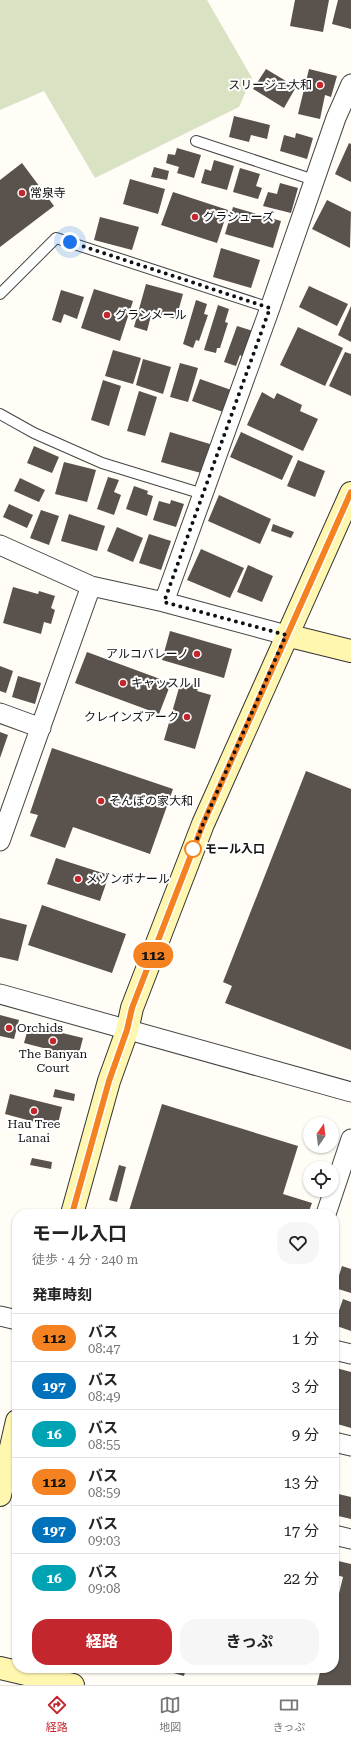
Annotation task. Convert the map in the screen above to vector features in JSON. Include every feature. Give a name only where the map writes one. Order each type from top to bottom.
[{"type":"street","points":[[164,602],[270,308],[336,118],[351,84]]},
{"type":"street","points":[[73,1209],[109,1081],[127,1030],[132,1008],[203,824],[351,492]]},
{"type":"street","points":[[0,545],[91,586],[164,602],[351,651]]},
{"type":"street","points":[[0,841],[91,586]]},
{"type":"street","points":[[0,713],[40,728]]},
{"type":"street","points":[[0,994],[351,1092]]},
{"type":"street","points":[[328,1209],[351,1139]]},
{"type":"street","points":[[0,1316],[12,1319]]},
{"type":"street","points":[[339,1351],[351,1354]]},
{"type":"street","points":[[0,1496],[12,1443]]},
{"type":"street","points":[[339,1443],[351,1446]]},
{"type":"street","points":[[339,1536],[351,1539]]},
{"type":"street","points":[[0,1668],[12,1671]]},
{"type":"street","points":[[21,1673],[72,1685]]},
{"type":"lane","points":[[196,141],[314,180]]},
{"type":"lane","points":[[0,294],[56,238],[270,308]]},
{"type":"lane","points":[[0,414],[34,433],[102,463],[203,494]]},
{"type":"green space","points":[[0,0],[207,0],[252,78],[239,107],[95,178],[44,91],[0,110]]},
{"type":"building","points":[[295,0],[329,0],[323,32],[290,26]]},
{"type":"building","points":[[338,0],[351,0],[351,29],[332,24]]},
{"type":"building","points":[[266,69],[296,87],[284,108],[253,89]]},
{"type":"building","name":"スリージェ大和","points":[[309,69],[337,76],[331,97],[325,95],[320,119],[298,114]]},
{"type":"building","points":[[234,116],[270,125],[267,139],[251,135],[249,142],[229,137]]},
{"type":"building","points":[[296,133],[313,138],[307,159],[280,151],[284,135],[295,138]]},
{"type":"building","points":[[349,143],[351,144],[351,182],[335,174]]},
{"type":"building","points":[[177,148],[201,155],[194,178],[177,173],[179,167],[166,163],[168,154],[175,155]]},
{"type":"building","points":[[214,160],[234,166],[227,190],[201,183],[205,169],[211,171]]},
{"type":"building","name":"常泉寺","points":[[22,163],[54,206],[0,247],[0,180]]},
{"type":"building","points":[[154,167],[169,171],[167,180],[151,177]]},
{"type":"building","points":[[240,168],[260,174],[256,186],[262,188],[258,199],[233,192]]},
{"type":"building","points":[[130,179],[165,189],[158,214],[123,204]]},
{"type":"building","points":[[280,183],[298,188],[291,213],[263,206],[268,192],[277,194]]},
{"type":"building","name":"グラシューズ","points":[[173,192],[228,210],[217,243],[161,225]]},
{"type":"building","points":[[327,200],[351,212],[350,248],[312,229]]},
{"type":"building","points":[[233,207],[281,221],[273,248],[225,234]]},
{"type":"building","points":[[100,217],[139,227],[132,250],[94,240]]},
{"type":"building","points":[[221,248],[260,260],[251,288],[213,277]]},
{"type":"building","points":[[146,284],[183,294],[176,319],[152,312],[147,331],[134,327]]},
{"type":"building","points":[[309,286],[348,304],[337,326],[299,307]]},
{"type":"building","name":"グランメール","points":[[94,289],[133,301],[120,341],[81,328]]},
{"type":"building","points":[[61,290],[84,297],[77,319],[64,314],[61,323],[52,320]]},
{"type":"building","points":[[196,300],[207,304],[204,314],[208,315],[199,341],[196,340],[193,348],[183,344]]},
{"type":"building","points":[[218,305],[229,309],[225,322],[228,323],[220,348],[217,348],[216,353],[204,350]]},
{"type":"building","points":[[351,306],[351,342],[338,335]]},
{"type":"building","points":[[237,326],[253,331],[243,357],[240,355],[236,366],[224,362]]},
{"type":"building","points":[[298,327],[343,348],[325,386],[280,365]]},
{"type":"building","points":[[113,350],[141,358],[133,384],[105,376]]},
{"type":"building","points":[[345,352],[351,354],[351,396],[329,386]]},
{"type":"building","points":[[143,359],[171,367],[163,394],[136,385]]},
{"type":"building","points":[[180,363],[198,368],[188,402],[170,397]]},
{"type":"building","points":[[200,379],[234,391],[226,413],[192,401]]},
{"type":"building","points":[[103,380],[121,386],[109,426],[91,420]]},
{"type":"building","points":[[139,391],[157,397],[145,436],[127,431]]},
{"type":"building","points":[[262,392],[274,399],[277,393],[302,405],[300,411],[318,419],[303,451],[247,425]]},
{"type":"building","points":[[170,432],[210,444],[201,473],[161,462]]},
{"type":"building","points":[[241,432],[293,456],[282,480],[230,457]]},
{"type":"building","points":[[34,446],[59,457],[52,473],[27,463]]},
{"type":"building","points":[[298,460],[325,471],[315,497],[287,486]]},
{"type":"building","points":[[64,462],[96,470],[87,502],[55,494]]},
{"type":"building","points":[[108,477],[119,480],[114,492],[121,495],[114,515],[97,509]]},
{"type":"building","points":[[20,478],[45,490],[39,502],[14,491]]},
{"type":"building","points":[[134,486],[148,491],[147,494],[153,496],[147,516],[126,509]]},
{"type":"building","points":[[219,495],[271,519],[260,544],[208,521]]},
{"type":"building","points":[[171,500],[184,504],[176,527],[153,520],[159,501],[170,504]]},
{"type":"building","points":[[9,504],[33,515],[27,528],[3,517]]},
{"type":"building","points":[[41,510],[59,516],[49,545],[30,538]]},
{"type":"building","points":[[69,514],[105,526],[97,551],[61,541]]},
{"type":"building","points":[[273,524],[294,532],[291,538],[271,531]]},
{"type":"building","points":[[117,527],[143,538],[133,562],[107,551]]},
{"type":"building","points":[[149,534],[171,541],[161,570],[139,563]]},
{"type":"building","points":[[201,549],[244,568],[230,598],[187,580]]},
{"type":"building","points":[[248,565],[273,576],[262,602],[237,592]]},
{"type":"building","points":[[13,587],[38,594],[39,591],[55,596],[51,608],[55,610],[51,624],[44,622],[41,634],[3,623]]},
{"type":"building","name":"アルコバレーノ","points":[[170,631],[232,649],[224,678],[162,660]]},
{"type":"building","name":"キャッスルⅡ","points":[[87,652],[171,683],[159,714],[75,683]]},
{"type":"building","points":[[0,666],[13,671],[6,693],[0,691]]},
{"type":"building","points":[[18,676],[41,683],[35,704],[12,697]]},
{"type":"building","name":"クレインズアーク","points":[[181,681],[199,686],[197,691],[211,695],[195,749],[164,740]]},
{"type":"building","points":[[0,732],[8,735],[0,758]]},
{"type":"building","name":"そんぽの家大和","points":[[52,748],[173,789],[150,854],[73,827],[65,848],[30,836],[38,815],[30,813]]},
{"type":"building","points":[[306,771],[351,789],[351,1050],[225,1003],[232,986],[223,982]]},
{"type":"building","name":"メゾンボナール","points":[[56,858],[109,875],[100,901],[47,884]]},
{"type":"building","points":[[42,905],[126,934],[112,973],[28,945]]},
{"type":"building","points":[[0,918],[27,925],[18,961],[0,957]]},
{"type":"building","name":"Orchids","points":[[0,1015],[19,1020],[14,1039],[0,1036]]},
{"type":"building","name":"The Banyan Court","points":[[29,1025],[83,1038],[78,1057],[24,1043]]},
{"type":"building","points":[[55,1089],[75,1094],[74,1101],[53,1097]]},
{"type":"building","name":"Hau Tree Lanai","points":[[10,1094],[62,1107],[57,1128],[5,1114]]},
{"type":"building","points":[[162,1104],[298,1146],[283,1194],[312,1203],[310,1209],[130,1209]]},
{"type":"building","points":[[32,1158],[52,1162],[51,1169],[30,1165]]},
{"type":"building","points":[[119,1165],[126,1167],[117,1202],[109,1200]]},
{"type":"building","points":[[342,1266],[351,1269],[351,1293],[339,1289],[339,1275]]},
{"type":"building","points":[[343,1299],[351,1302],[351,1331],[339,1327],[339,1311]]},
{"type":"building","points":[[339,1369],[351,1372],[351,1428],[339,1424]]},
{"type":"building","points":[[339,1494],[351,1497],[351,1519],[339,1516]]},
{"type":"building","points":[[339,1561],[351,1564],[351,1685],[317,1685],[320,1673],[339,1673],[339,1593],[343,1577],[339,1576]]},
{"type":"building","points":[[174,1673],[185,1673],[184,1676]]},
{"type":"bus line","name":"112","points":[[73,1209],[109,1081],[127,1030],[132,1008],[203,824],[351,492]]},
{"type":"place","name":"スリージェ大和","points":[[320,85]]},
{"type":"place","name":"常泉寺","points":[[22,193]]},
{"type":"place","name":"グラシューズ","points":[[195,217]]},
{"type":"place","name":"グランメール","points":[[107,315]]},
{"type":"place","name":"アルコバレーノ","points":[[197,654]]},
{"type":"place","name":"キャッスルⅡ","points":[[123,683]]},
{"type":"place","name":"クレインズアーク","points":[[187,717]]},
{"type":"place","name":"そんぽの家大和","points":[[101,801]]},
{"type":"place","name":"モール入口","points":[[193,849]]},
{"type":"place","name":"メゾンボナール","points":[[78,879]]},
{"type":"place","name":"Orchids","points":[[9,1028]]},
{"type":"place","name":"The Banyan Court","points":[[53,1041]]},
{"type":"place","name":"Hau Tree Lanai","points":[[34,1111]]},
{"type":"route","points":[[70,242],[270,308],[164,602],[286,635],[192,852],[193,849]]}]
